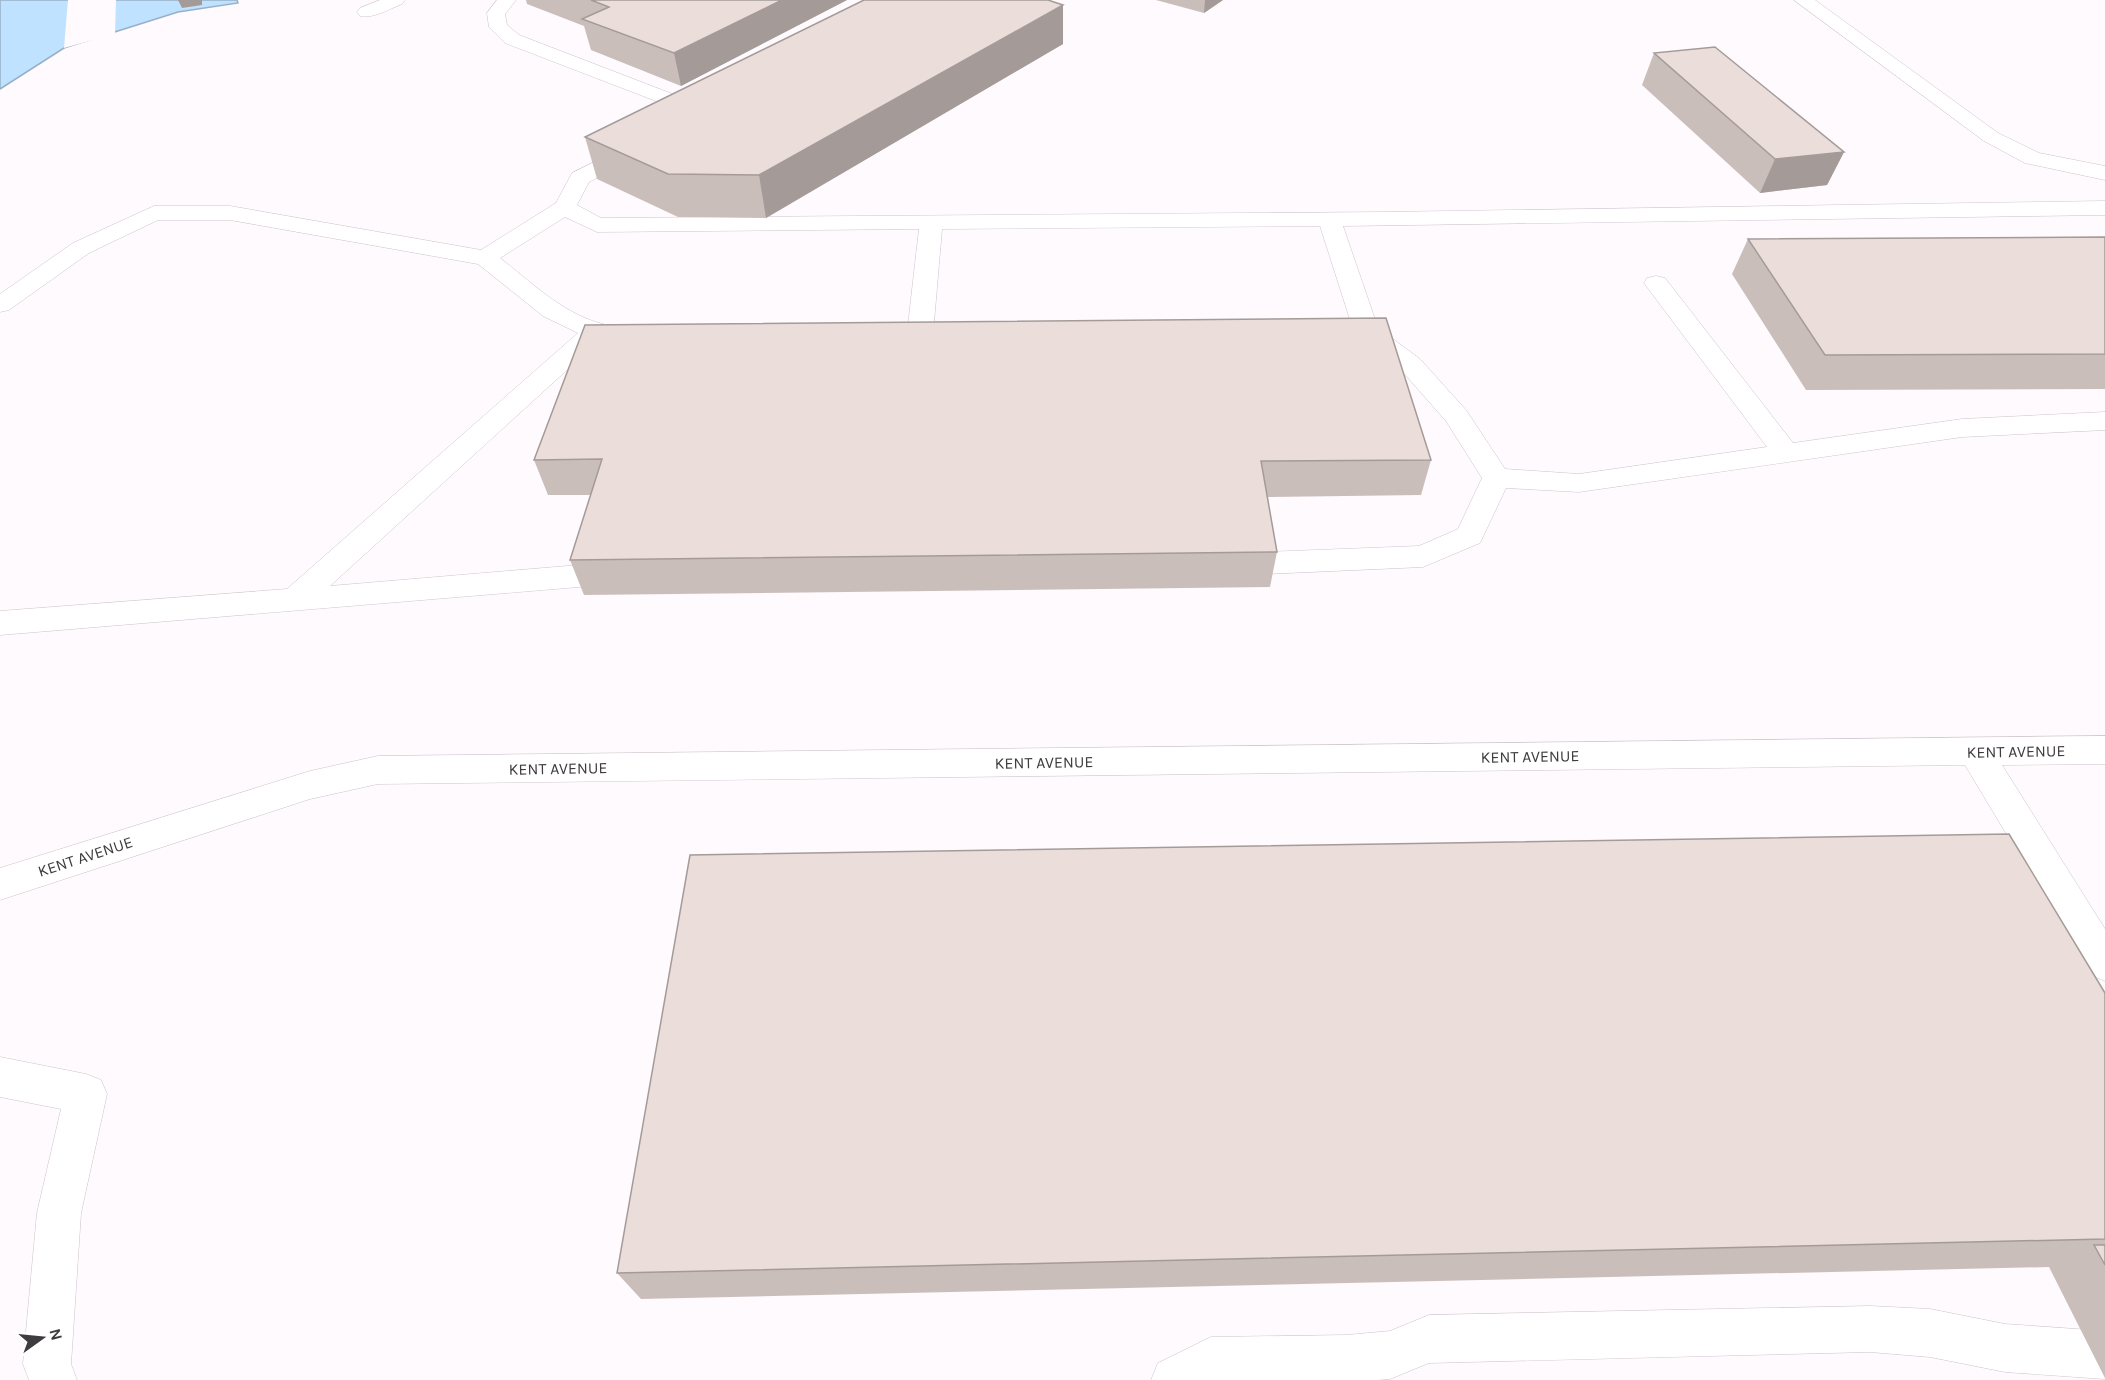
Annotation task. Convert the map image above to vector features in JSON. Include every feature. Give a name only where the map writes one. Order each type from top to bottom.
[{"type":"street","points":[[366,12],[396,0]]},
{"type":"street","points":[[507,0],[496,13],[498,27],[512,39],[702,112]]},
{"type":"street","points":[[1803,0],[1991,137],[2033,158],[2105,173]]},
{"type":"street","points":[[682,123],[723,101]]},
{"type":"street","points":[[485,258],[566,207],[580,178],[651,140]]},
{"type":"street","points":[[566,207],[597,225],[1329,219],[2105,208]]},
{"type":"street","points":[[0,305],[81,248],[154,213],[230,213],[485,258],[552,311],[595,332],[650,333]]},
{"type":"street","points":[[1329,219],[1355,332],[1411,365],[1456,416],[1496,478]]},
{"type":"street","points":[[921,334],[931,222]]},
{"type":"street","points":[[1656,283],[1786,453]]},
{"type":"street","points":[[295,600],[595,332]]},
{"type":"street","points":[[1496,478],[1580,483],[1962,428],[2105,421]]},
{"type":"street","points":[[1266,563],[1423,556],[1470,536],[1496,478]]},
{"type":"street","points":[[0,623],[591,574]]},
{"type":"street","name":"KENT AVENUE","points":[[0,884],[299,788],[378,770],[2105,750]]},
{"type":"street","points":[[1976,753],[2105,963]]},
{"type":"street","points":[[0,1077],[86,1094],[59,1212],[47,1364],[53,1380]]},
{"type":"street","points":[[1175,1380],[1211,1361],[1347,1359],[1390,1355],[1429,1339],[1870,1329],[1930,1333],[2005,1348],[2105,1355]]},
{"type":"water","points":[[0,0],[237,0],[238,3],[178,12],[64,48],[0,89]]},
{"type":"pier","points":[[68,0],[116,0],[115,34],[64,48]]},
{"type":"building","points":[[591,0],[782,0],[674,53],[582,19],[609,7]]},
{"type":"building","points":[[864,0],[1048,0],[1063,5],[759,175],[668,174],[585,137]]},
{"type":"building","points":[[1715,47],[1844,152],[1775,159],[1654,53]]},
{"type":"building","points":[[2105,237],[2105,354],[1825,355],[1748,239]]},
{"type":"building","points":[[1386,318],[1431,460],[1261,461],[1277,552],[570,560],[602,459],[534,460],[585,325]]},
{"type":"building","points":[[2009,834],[2105,993],[2105,1239],[617,1273],[690,855]]},
{"type":"building","points":[[2094,1245],[2105,1245],[2105,1265]]}]
